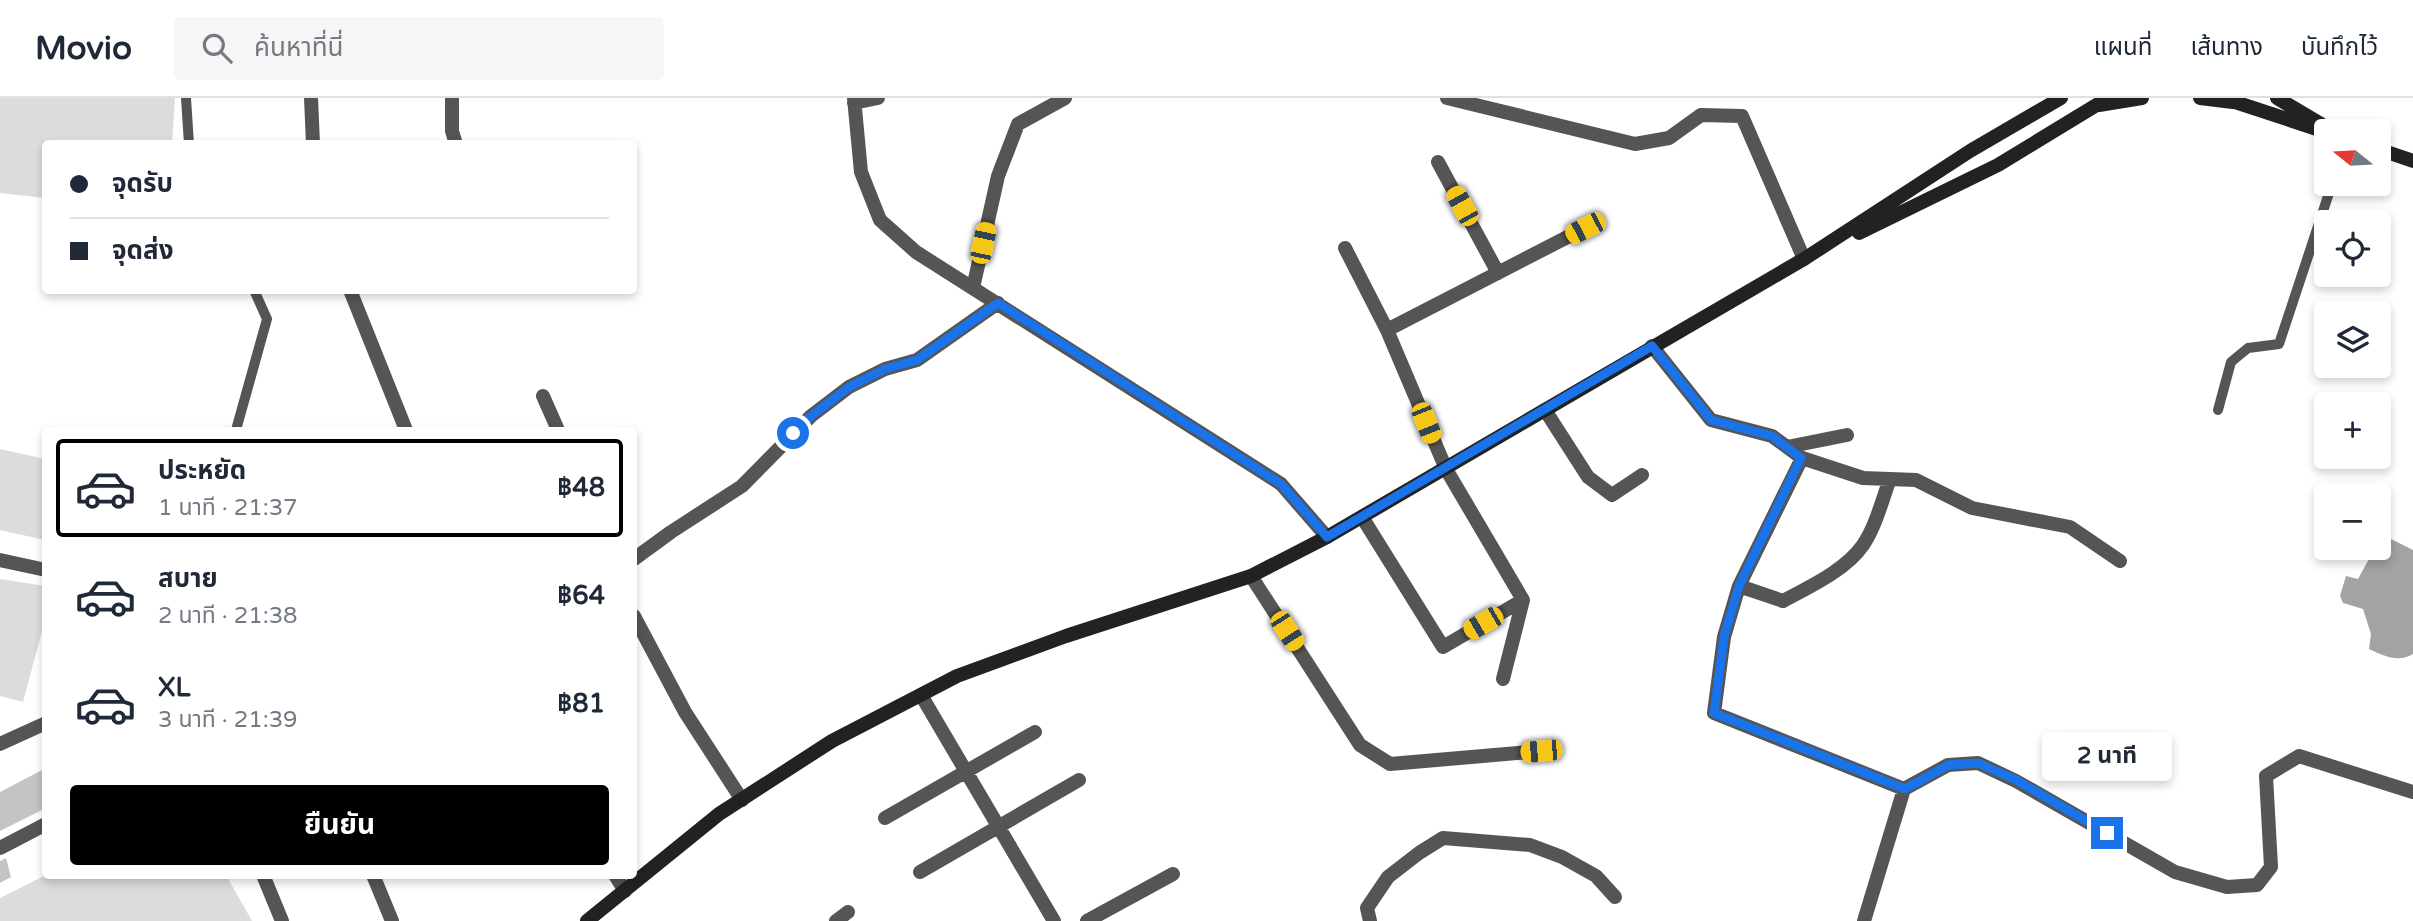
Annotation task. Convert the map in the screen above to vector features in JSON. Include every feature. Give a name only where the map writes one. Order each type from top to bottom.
[{"type":"main road","points":[[587,921],[719,814],[832,741],[957,676],[1066,636],[1251,576],[1327,537],[1804,259],[1970,151],[2061,98]]},
{"type":"main road","points":[[1804,259],[1997,165],[2102,102],[2142,98]]},
{"type":"main road","points":[[2200,98],[2229,100],[2314,128]]},
{"type":"main road","points":[[2277,98],[2314,119]]},
{"type":"main road","points":[[2391,153],[2413,161]]},
{"type":"street","points":[[311,98],[313,140]]},
{"type":"street","points":[[452,98],[452,131],[455,140]]},
{"type":"street","points":[[878,98],[854,101],[861,172],[880,220],[916,251],[1281,484],[1327,537]]},
{"type":"street","points":[[973,288],[998,176],[1018,124],[1065,98]]},
{"type":"street","points":[[1447,98],[1635,144],[1669,138],[1701,115],[1742,116],[1804,259]]},
{"type":"street","points":[[1438,162],[1498,273]]},
{"type":"street","points":[[1387,330],[1585,228]]},
{"type":"street","points":[[1345,248],[1387,330],[1446,470],[1523,600],[1503,679]]},
{"type":"street","points":[[352,294],[405,427]]},
{"type":"street","points":[[637,557],[671,531],[742,486],[811,416],[849,387],[885,369],[917,360],[998,303]]},
{"type":"street","points":[[1652,346],[1711,420],[1772,436],[1801,458],[1863,478],[1916,480],[1972,508],[2070,527],[2120,561]]},
{"type":"street","points":[[543,396],[557,427]]},
{"type":"street","points":[[1545,410],[1588,477],[1612,495],[1642,475]]},
{"type":"street","points":[[1787,447],[1847,435]]},
{"type":"street","points":[[1801,458],[1739,586],[1724,637],[1714,713],[1905,789]]},
{"type":"street","points":[[1739,586],[1783,601],[1830,576],[1863,546],[1889,479]]},
{"type":"street","points":[[1362,517],[1443,647],[1523,600]]},
{"type":"street","points":[[0,560],[42,569]]},
{"type":"street","points":[[1251,576],[1360,746],[1390,764],[1541,751]]},
{"type":"street","points":[[637,622],[685,712],[742,800]]},
{"type":"street","points":[[921,695],[1054,921]]},
{"type":"street","points":[[0,744],[42,725]]},
{"type":"street","points":[[885,818],[1035,732]]},
{"type":"street","points":[[1864,921],[1905,789],[1948,765],[1978,763],[2016,780],[2175,872],[2227,887],[2257,885],[2271,867],[2266,776],[2299,756],[2413,792]]},
{"type":"street","points":[[920,872],[1079,780]]},
{"type":"street","points":[[0,848],[42,826]]},
{"type":"street","points":[[1370,921],[1367,908],[1388,877],[1443,838],[1530,845],[1562,857],[1596,876],[1615,897]]},
{"type":"street","points":[[1087,921],[1173,874]]},
{"type":"street","points":[[265,879],[282,921]]},
{"type":"street","points":[[375,879],[392,921]]},
{"type":"street","points":[[618,879],[625,891]]},
{"type":"lane","points":[[186,98],[188,140]]},
{"type":"lane","points":[[2218,410],[2231,362],[2248,348],[2279,344],[2328,196]]},
{"type":"lane","points":[[237,427],[267,319],[256,294]]},
{"type":"shaded area","points":[[0,98],[175,98],[172,140],[42,140],[42,198],[0,193]]},
{"type":"shaded area","points":[[0,449],[42,458],[42,539],[0,530]]},
{"type":"shaded area","points":[[2391,539],[2413,550],[2413,654],[2396,658],[2369,649],[2371,634],[2363,609],[2343,603],[2340,596],[2346,576],[2358,579],[2368,560],[2391,560]]},
{"type":"shaded area","points":[[0,579],[42,586],[42,631],[23,702],[0,696]]},
{"type":"shaded area","points":[[42,877],[228,879],[252,921],[0,921],[0,898]]},
{"type":"building","points":[[42,770],[42,810],[0,831],[0,792]]},
{"type":"building","points":[[6,858],[11,877],[0,883],[0,861]]},
{"type":"route","points":[[793,433],[849,387],[885,369],[917,360],[998,303],[1281,484],[1327,537],[1446,470],[1652,346],[1711,420],[1772,436],[1801,458],[1739,586],[1724,637],[1714,713],[1905,789],[1948,765],[1978,763],[2016,780],[2107,833]]}]
